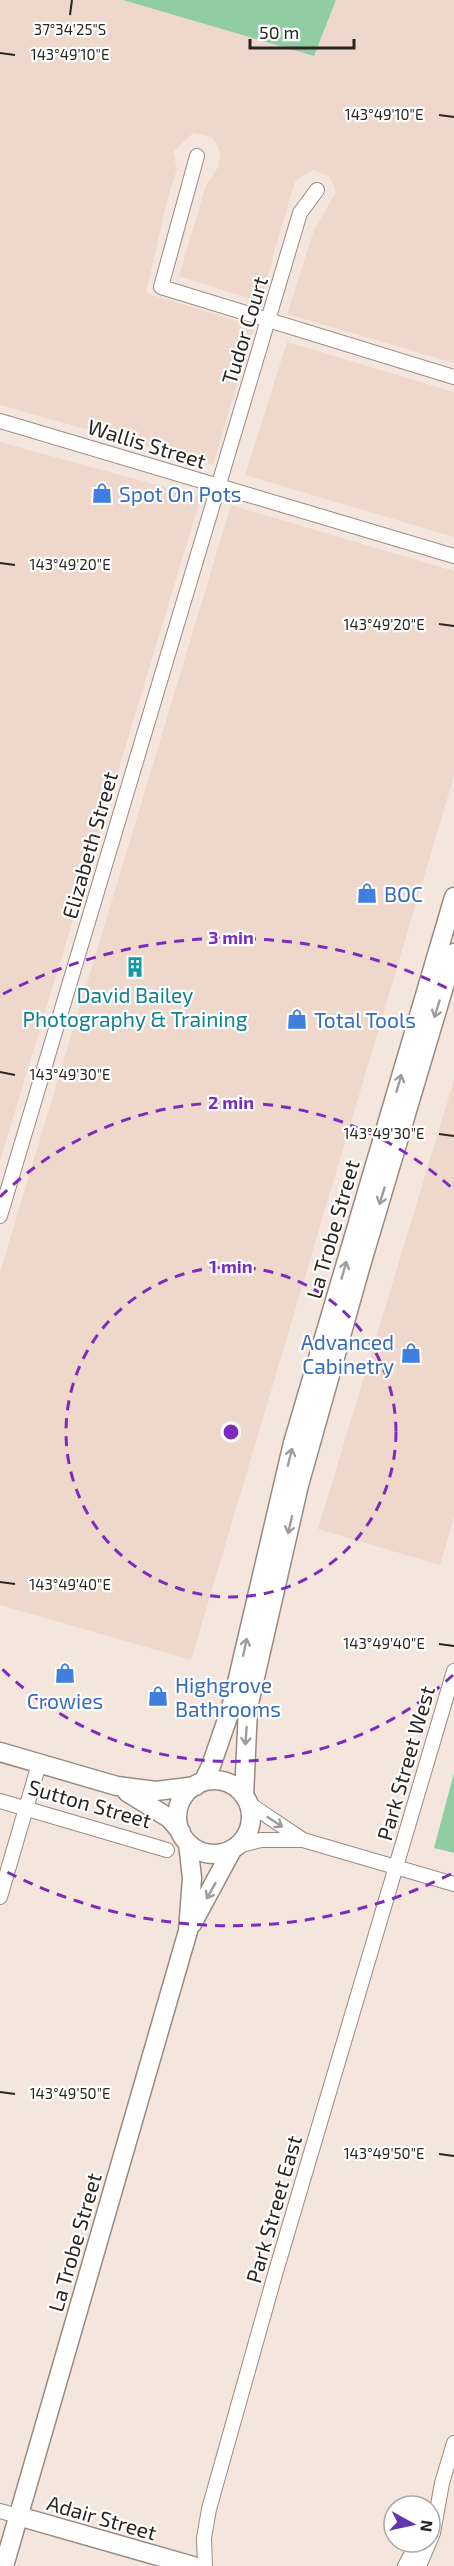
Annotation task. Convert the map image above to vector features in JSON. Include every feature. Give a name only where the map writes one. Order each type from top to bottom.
[{"type":"main road","name":"La Trobe Street","points":[[199,1784],[212,1766],[231,1708],[294,1443],[454,897]]},
{"type":"main road","name":"La Trobe Street","points":[[246,1799],[248,1708],[299,1485],[361,1265],[454,953]]},
{"type":"main road","name":"Sutton Street","points":[[0,1752],[117,1786],[156,1791],[199,1784]]},
{"type":"main road","points":[[221,1781],[230,1784],[246,1799],[250,1826],[246,1837],[235,1848],[221,1854],[208,1854],[197,1850],[184,1838],[178,1820],[179,1806],[186,1795],[199,1784],[221,1781]]},
{"type":"main road","name":"Sutton Street","points":[[117,1786],[169,1818],[184,1838]]},
{"type":"main road","name":"La Trobe Street","points":[[184,1838],[192,1878],[188,1931]]},
{"type":"main road","name":"La Trobe Street","points":[[4,2566],[9,2514],[188,1931],[235,1848]]},
{"type":"main road","name":"Adair Street","points":[[9,2514],[194,2566]]},
{"type":"street","points":[[197,156],[161,287],[454,377]]},
{"type":"street","name":"Tudor Court","points":[[219,486],[300,213],[317,190]]},
{"type":"street","name":"Wallis Street","points":[[0,421],[454,556]]},
{"type":"street","name":"Elizabeth Street","points":[[0,1216],[219,486]]},
{"type":"street","name":"Park Street West","points":[[397,1867],[454,1671]]},
{"type":"street","points":[[0,1897],[39,1764]]},
{"type":"street","points":[[246,1799],[303,1840]]},
{"type":"street","name":"Sutton Street","points":[[0,1800],[167,1850]]},
{"type":"street","points":[[235,1848],[261,1840],[303,1840],[454,1884]]},
{"type":"street","name":"Park Street East","points":[[194,2566],[204,2538],[209,2509],[283,2249],[397,1867]]},
{"type":"street","points":[[419,2566],[433,2533],[442,2483],[454,2443]]},
{"type":"street","points":[[437,2494],[442,2483]]},
{"type":"shaded area","points":[[0,0],[123,0],[314,56],[336,0],[454,0],[454,363],[287,314],[314,230],[336,192],[330,177],[313,170],[295,181],[260,302],[179,276],[206,185],[219,166],[220,152],[212,137],[193,133],[173,152],[177,169],[167,201],[146,293],[254,326],[213,465],[0,405]]},
{"type":"shaded area","points":[[287,342],[454,392],[454,537],[245,475]]},
{"type":"shaded area","points":[[0,442],[201,497],[0,1161]]},
{"type":"shaded area","points":[[231,505],[454,571],[454,776],[191,1660],[0,1605],[0,1272]]},
{"type":"shaded area","points":[[454,1080],[454,1517],[440,1565],[318,1529]]},
{"type":"green space","points":[[123,0],[336,0],[314,56]]},
{"type":"green space","points":[[454,1773],[454,1853],[434,1848]]},
{"type":"place","name":"Spot On Pots","points":[[102,493]]},
{"type":"place","name":"BOC","points":[[367,893]]},
{"type":"place","name":"David Bailey Photography & Training","points":[[135,967]]},
{"type":"place","name":"Total Tools","points":[[297,1019]]},
{"type":"place","name":"Advanced Cabinetry","points":[[411,1353]]},
{"type":"place","name":"Crowies","points":[[65,1673]]},
{"type":"place","name":"Highgrove Bathrooms","points":[[158,1696]]}]
